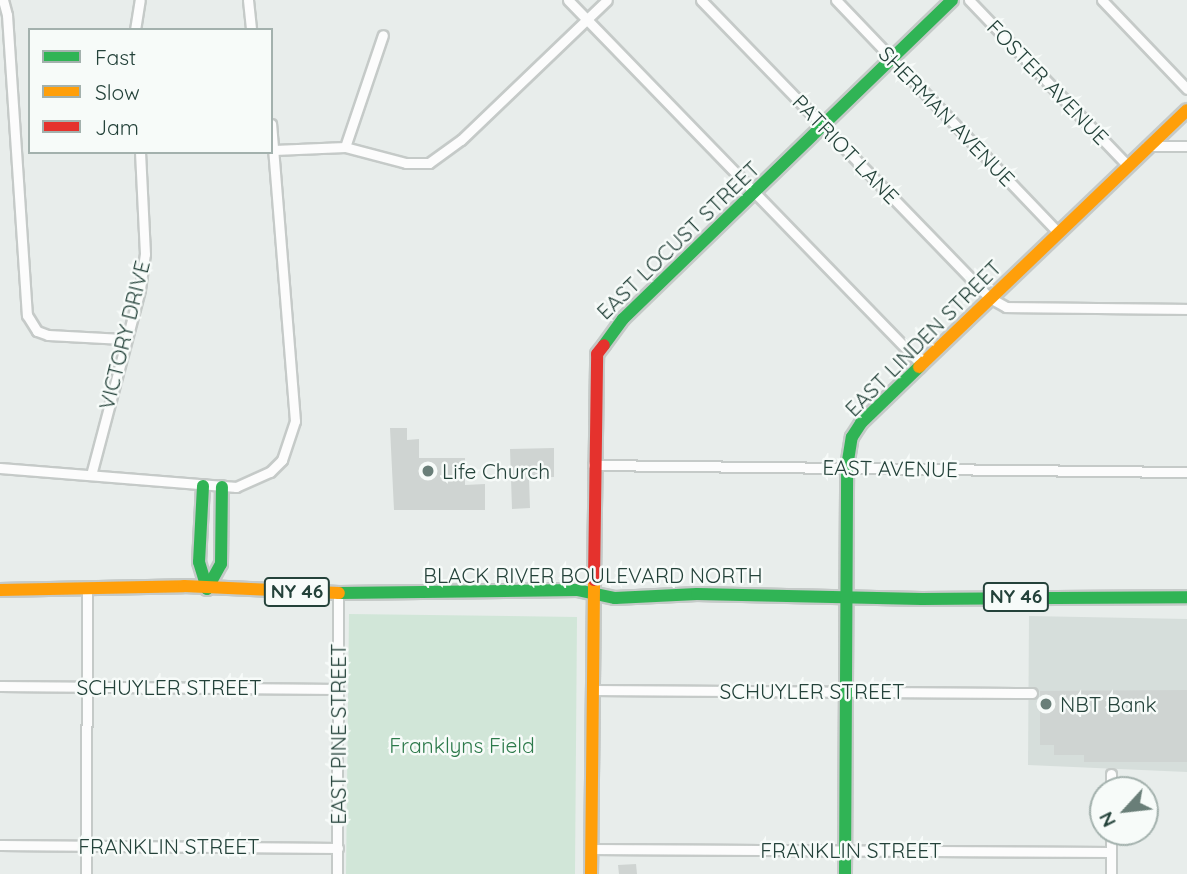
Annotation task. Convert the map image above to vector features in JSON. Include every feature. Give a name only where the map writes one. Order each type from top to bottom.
[{"type":"street","points":[[3,0],[7,15],[27,315],[37,331],[48,335],[123,339]]},
{"type":"street","points":[[135,28],[141,0]]},
{"type":"street","points":[[248,0],[251,28]]},
{"type":"street","points":[[568,0],[921,364]]},
{"type":"street","points":[[275,150],[345,148],[406,163],[429,163],[443,155],[607,0]]},
{"type":"street","name":"PATRIOT LANE","points":[[701,0],[990,298]]},
{"type":"street","name":"SHERMAN AVENUE","points":[[835,0],[1058,232]]},
{"type":"street","name":"EAST LOCUST STREET","points":[[591,874],[593,465],[595,372],[601,345],[952,0]]},
{"type":"street","name":"FOSTER AVENUE","points":[[969,0],[1127,165]]},
{"type":"street","points":[[1102,0],[1187,89]]},
{"type":"street","points":[[345,148],[383,35]]},
{"type":"street","name":"EAST LINDEN STREET","points":[[845,874],[847,467],[852,437],[861,423],[921,364],[1146,146],[1187,110]]},
{"type":"street","points":[[0,468],[236,487],[270,472],[282,460],[295,421],[273,137]]},
{"type":"street","points":[[1146,146],[1187,146]]},
{"type":"street","name":"VICTORY DRIVE","points":[[90,475],[123,339],[140,289],[145,254],[139,154]]},
{"type":"street","points":[[990,298],[1006,307],[1187,309]]},
{"type":"street","name":"EAST AVENUE","points":[[593,465],[1187,472]]},
{"type":"street","points":[[203,486],[199,562],[207,589]]},
{"type":"street","points":[[207,589],[221,564],[222,487]]},
{"type":"street","name":"BLACK RIVER BOULEVARD NORTH","points":[[0,590],[593,592],[615,598],[846,595],[922,599],[1187,597]]},
{"type":"street","points":[[86,874],[88,591]]},
{"type":"street","name":"EAST PINE STREET","points":[[337,874],[338,593]]},
{"type":"street","name":"SCHUYLER STREET","points":[[0,686],[338,689]]},
{"type":"street","name":"SCHUYLER STREET","points":[[593,690],[1032,693]]},
{"type":"street","name":"FRANKLIN STREET","points":[[0,845],[338,848]]},
{"type":"street","points":[[1111,846],[1111,874]]},
{"type":"street","name":"FRANKLIN STREET","points":[[591,849],[1111,852]]},
{"type":"shaded area","points":[[1029,616],[1187,619],[1187,772],[1028,765]]},
{"type":"green space","name":"Franklyns Field","points":[[349,614],[577,617],[575,874],[346,874]]},
{"type":"building","name":"Life Church","points":[[390,428],[407,428],[407,440],[419,439],[419,458],[465,458],[465,485],[485,484],[485,510],[394,510]]},
{"type":"building","points":[[554,448],[554,477],[529,478],[530,508],[512,509],[510,449]]},
{"type":"building","points":[[1187,690],[1187,762],[1084,762],[1084,755],[1054,755],[1054,745],[1040,745],[1040,691]]},
{"type":"building","points":[[636,864],[637,874],[619,874],[618,865]]},
{"type":"traffic: fast","points":[[604,345],[623,319],[952,0]]},
{"type":"traffic: fast","points":[[845,874],[847,467],[852,437],[861,423],[919,367]]},
{"type":"traffic: fast","points":[[203,486],[199,562],[207,589]]},
{"type":"traffic: fast","points":[[207,589],[221,564],[222,487]]},
{"type":"traffic: fast","points":[[339,593],[577,590],[615,598],[697,594],[922,599],[1187,597]]},
{"type":"traffic: slow","points":[[919,367],[1187,110]]},
{"type":"traffic: slow","points":[[591,874],[594,580]]},
{"type":"traffic: slow","points":[[0,590],[184,586],[339,593]]},
{"type":"traffic: jam","points":[[594,580],[597,354],[604,345]]},
{"type":"place","name":"Life Church","points":[[428,471]]},
{"type":"place","name":"NBT Bank","points":[[1046,704]]}]
